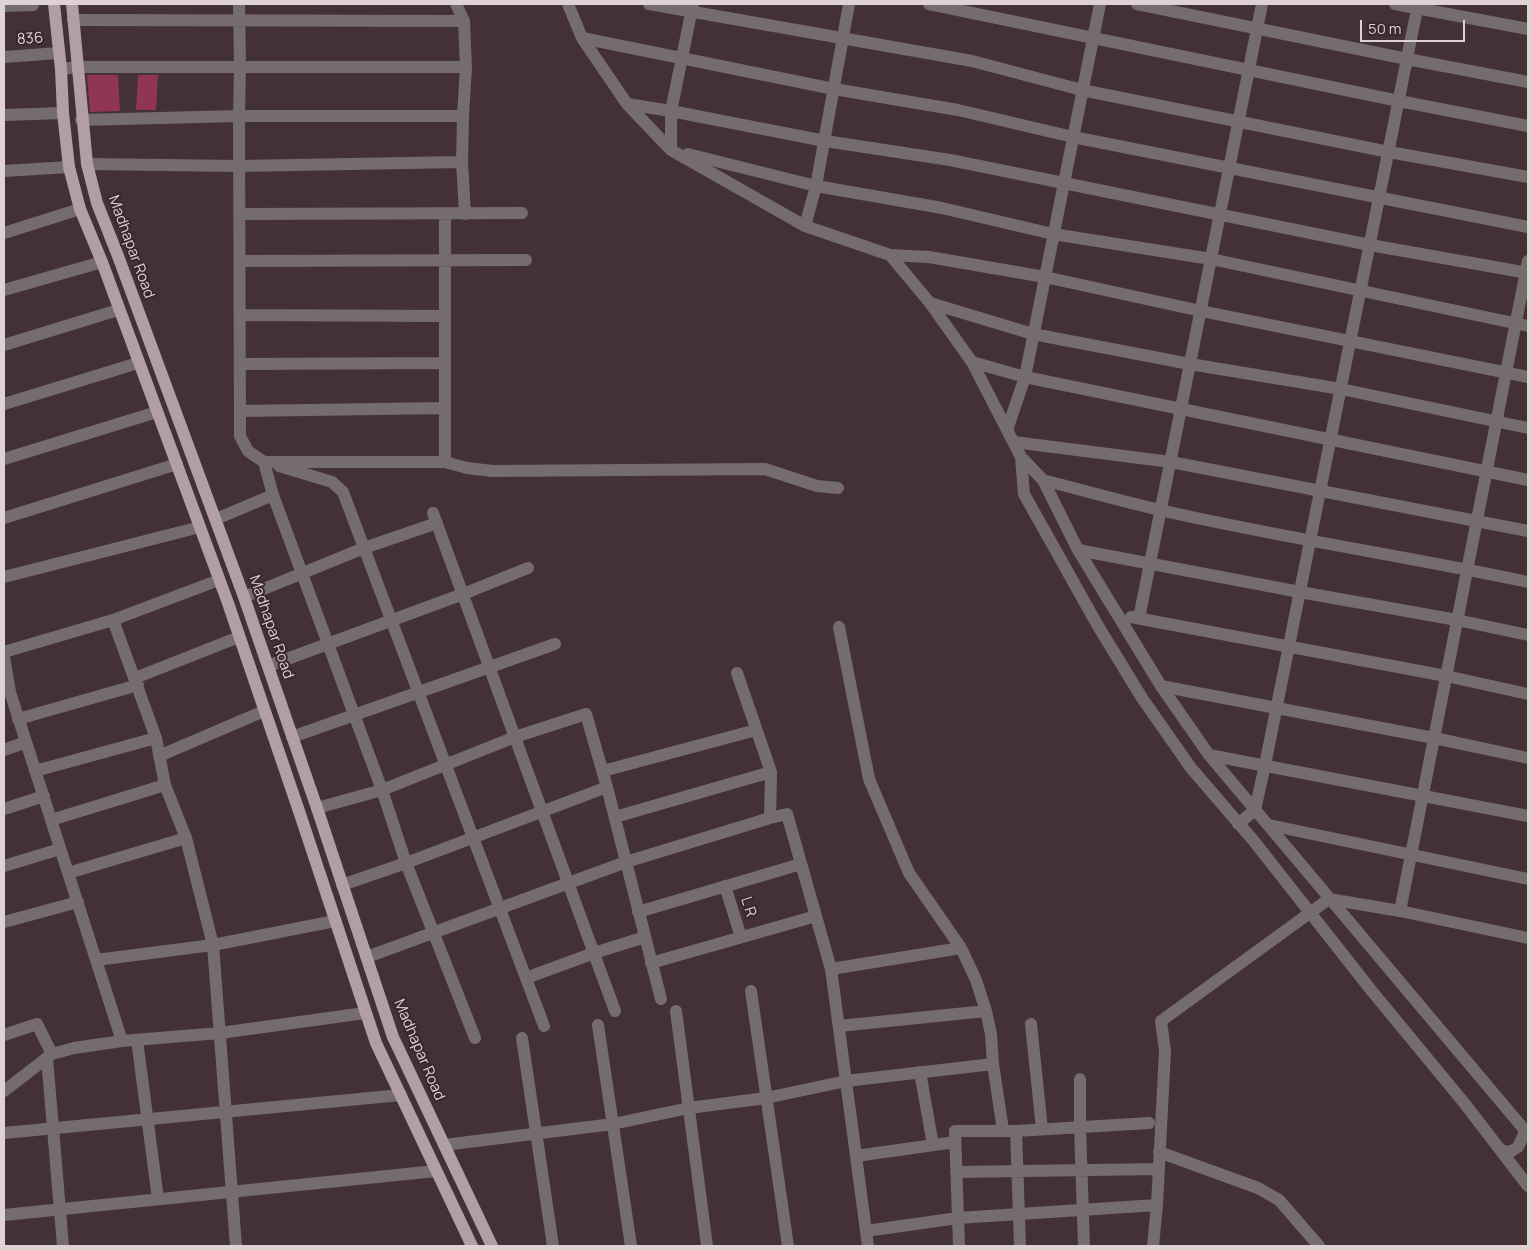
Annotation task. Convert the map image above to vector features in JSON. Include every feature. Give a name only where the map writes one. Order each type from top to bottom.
[{"type":"main road","points":[[54,4],[69,167],[80,209],[102,262],[118,310],[219,580],[300,814],[376,1043],[469,1246]]},
{"type":"main road","name":"Madhapar Road","points":[[72,4],[86,164],[97,203],[244,597],[317,808],[392,1036],[492,1246]]},
{"type":"street","points":[[4,6],[33,4]]},
{"type":"street","points":[[239,4],[240,436],[248,451],[264,462],[332,482],[343,492],[544,1026]]},
{"type":"street","points":[[456,4],[464,21],[466,67],[462,162],[465,214]]},
{"type":"street","points":[[568,4],[582,38],[627,104],[671,150],[805,226],[890,255],[929,257],[1045,277],[1201,311],[1528,376]]},
{"type":"street","points":[[649,4],[692,8],[972,61],[1082,90],[1388,152],[1528,178]]},
{"type":"street","points":[[805,226],[816,186],[849,4]]},
{"type":"street","points":[[929,4],[1528,126]]},
{"type":"street","points":[[1007,430],[1025,377],[1100,4]]},
{"type":"street","points":[[1137,4],[1528,82]]},
{"type":"street","points":[[1139,618],[1262,4]]},
{"type":"street","points":[[1394,4],[1418,6],[1528,29]]},
{"type":"street","points":[[1238,824],[1255,810],[1265,765],[1418,6]]},
{"type":"street","points":[[671,150],[671,111],[692,8]]},
{"type":"street","points":[[74,20],[464,21]]},
{"type":"street","points":[[582,38],[834,89],[958,110],[1073,137],[1528,227]]},
{"type":"street","name":"836","points":[[4,57],[59,53]]},
{"type":"street","points":[[61,69],[78,67],[466,67]]},
{"type":"street","points":[[627,104],[824,140],[950,160],[1220,213],[1370,245],[1527,269],[1522,325],[1506,372],[1400,911]]},
{"type":"street","points":[[4,115],[63,113]]},
{"type":"street","points":[[82,120],[239,116],[463,116]]},
{"type":"street","points":[[671,150],[816,186],[942,208],[1053,234],[1211,259],[1522,325]]},
{"type":"street","points":[[86,164],[239,166],[462,162]]},
{"type":"street","points":[[4,171],[69,167]]},
{"type":"street","points":[[4,233],[80,209]]},
{"type":"street","points":[[240,214],[522,213]]},
{"type":"street","points":[[445,214],[445,462]]},
{"type":"street","points":[[890,255],[930,303],[972,362],[1021,457],[1043,480],[1078,550],[1161,686],[1209,755],[1527,1133],[1518,1147],[1510,1152],[1500,1150]]},
{"type":"street","points":[[240,261],[526,260]]},
{"type":"street","points":[[4,290],[102,262]]},
{"type":"street","points":[[930,303],[1033,334],[1190,364],[1341,389],[1528,428]]},
{"type":"street","points":[[4,345],[118,310]]},
{"type":"street","points":[[240,315],[445,316]]},
{"type":"street","points":[[972,362],[1025,377],[1330,441],[1487,470],[1528,480]]},
{"type":"street","points":[[4,404],[138,363]]},
{"type":"street","points":[[240,364],[445,363]]},
{"type":"street","points":[[240,411],[445,408]]},
{"type":"street","points":[[4,459],[157,412]]},
{"type":"street","points":[[1014,442],[1171,462],[1528,531]]},
{"type":"street","points":[[1021,457],[1024,494],[1098,626],[1142,698],[1192,768],[1252,840],[1528,1186]]},
{"type":"street","points":[[264,462],[445,462],[467,468],[492,471],[765,469],[817,486],[838,488]]},
{"type":"street","points":[[264,462],[273,495],[382,790],[406,863],[475,1038]]},
{"type":"street","points":[[4,518],[177,464]]},
{"type":"street","points":[[1043,480],[1161,510],[1528,582]]},
{"type":"street","points":[[216,520],[273,495]]},
{"type":"street","points":[[244,597],[435,518],[615,1011]]},
{"type":"street","points":[[4,577],[200,527]]},
{"type":"street","points":[[1078,550],[1457,620],[1528,635]]},
{"type":"street","points":[[268,666],[392,621],[528,568]]},
{"type":"street","points":[[4,652],[113,620],[219,580]]},
{"type":"street","points":[[1118,614],[1289,648],[1446,676],[1528,694]]},
{"type":"street","points":[[113,620],[156,738],[165,785],[186,838],[213,945],[236,1246]]},
{"type":"street","points":[[839,627],[869,778],[909,873],[961,948],[976,980],[986,1011],[991,1034],[993,1064],[1010,1130],[1018,1172],[1020,1246]]},
{"type":"street","points":[[18,719],[136,681],[239,638]]},
{"type":"street","points":[[292,737],[554,644]]},
{"type":"street","points":[[4,657],[7,693],[18,719],[44,796],[122,1041]]},
{"type":"street","points":[[737,673],[770,772],[770,818]]},
{"type":"street","points":[[1161,686],[1434,738],[1528,758]]},
{"type":"street","points":[[159,756],[264,711]]},
{"type":"street","points":[[317,808],[382,790],[515,737],[586,714],[603,771],[660,999]]},
{"type":"street","points":[[603,771],[756,730]]},
{"type":"street","points":[[35,770],[156,738]]},
{"type":"street","points":[[4,750],[26,742]]},
{"type":"street","points":[[1209,755],[1528,816]]},
{"type":"street","points":[[615,818],[770,772]]},
{"type":"street","points":[[51,820],[165,785]]},
{"type":"street","points":[[342,885],[406,863],[607,787]]},
{"type":"street","points":[[4,809],[44,796]]},
{"type":"street","points":[[367,957],[626,862],[786,814],[831,969],[868,1246]]},
{"type":"street","points":[[1269,826],[1528,879]]},
{"type":"street","points":[[68,873],[186,838]]},
{"type":"street","points":[[4,866],[60,849]]},
{"type":"street","points":[[638,912],[801,864]]},
{"type":"street","name":"L R","points":[[725,886],[741,937]]},
{"type":"street","points":[[1153,1246],[1165,1051],[1161,1022],[1329,899],[1400,911],[1528,938]]},
{"type":"street","points":[[4,922],[78,902]]},
{"type":"street","points":[[651,963],[816,916]]},
{"type":"street","points":[[96,960],[213,945],[335,921]]},
{"type":"street","points":[[526,978],[645,937]]},
{"type":"street","points":[[831,969],[961,948]]},
{"type":"street","points":[[751,991],[788,1246]]},
{"type":"street","points":[[676,1011],[707,1246]]},
{"type":"street","points":[[839,1026],[986,1011]]},
{"type":"street","points":[[4,1090],[49,1056],[74,1048],[122,1041],[220,1033],[365,1013]]},
{"type":"street","points":[[4,1035],[37,1024],[49,1056],[63,1246]]},
{"type":"street","points":[[1032,1024],[1042,1129]]},
{"type":"street","points":[[598,1025],[631,1246]]},
{"type":"street","points":[[522,1038],[553,1246]]},
{"type":"street","points":[[137,1040],[158,1199]]},
{"type":"street","points":[[444,1145],[613,1124],[689,1108],[766,1098],[846,1082],[993,1064]]},
{"type":"street","points":[[920,1072],[933,1145]]},
{"type":"street","points":[[1080,1079],[1084,1246]]},
{"type":"street","points":[[4,1133],[400,1095]]},
{"type":"street","points":[[959,1246],[954,1131],[1042,1129],[1149,1123]]},
{"type":"street","points":[[856,1156],[955,1142]]},
{"type":"street","points":[[1160,1146],[1258,1188],[1279,1200],[1319,1246]]},
{"type":"street","points":[[956,1172],[1159,1169]]},
{"type":"street","points":[[4,1215],[436,1171]]},
{"type":"street","points":[[866,1231],[958,1218],[1157,1205]]},
{"type":"building","points":[[87,75],[118,75],[120,111],[90,112]]},
{"type":"building","points":[[138,75],[158,75],[156,110],[136,110]]}]
